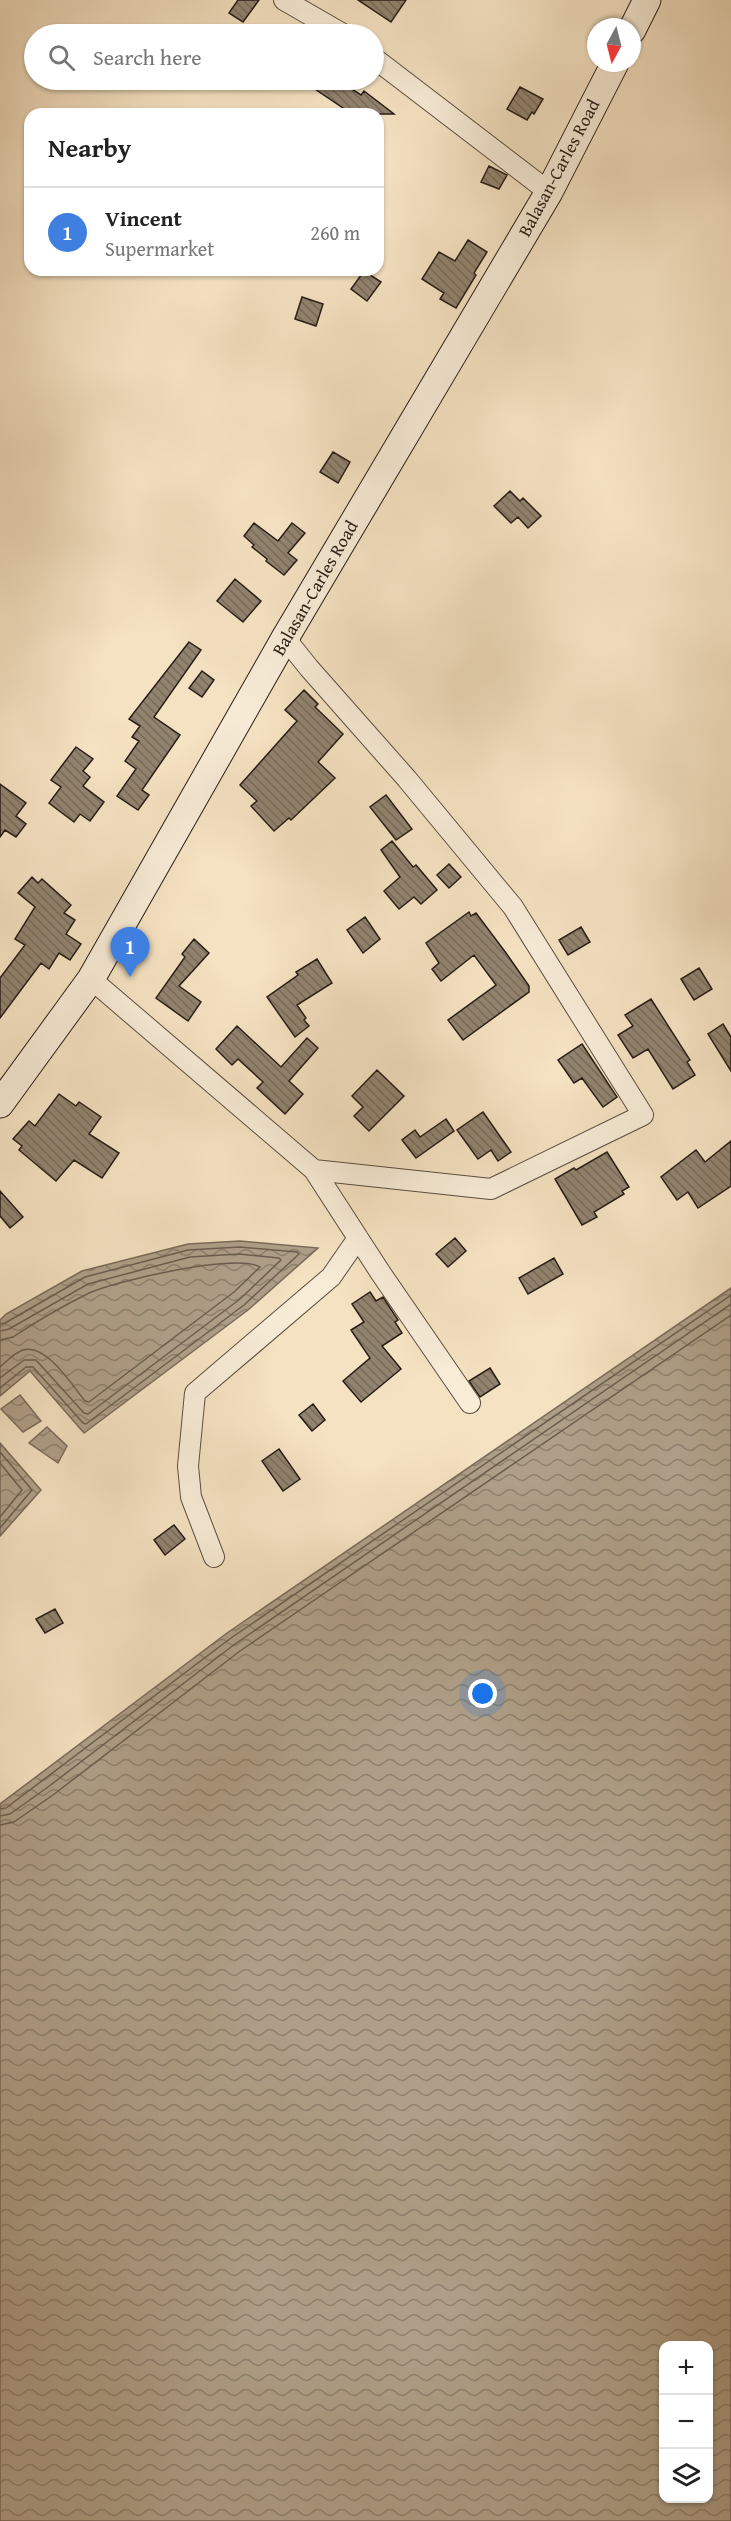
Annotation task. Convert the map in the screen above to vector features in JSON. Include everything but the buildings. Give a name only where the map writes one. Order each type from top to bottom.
[{"type":"main road","points":[[638,18],[647,0]]},
{"type":"main road","name":"Balasan-Carles Road","points":[[0,1104],[91,979],[285,638],[549,192],[610,72]]},
{"type":"street","points":[[284,0],[326,24]]},
{"type":"street","points":[[384,66],[549,192]]},
{"type":"street","points":[[285,638],[407,779],[513,907],[643,1115],[491,1190],[314,1170]]},
{"type":"street","points":[[91,979],[314,1170],[470,1403]]},
{"type":"street","points":[[214,1557],[191,1497],[188,1466],[195,1393],[331,1277],[358,1238]]},
{"type":"water","points":[[240,1241],[318,1248],[248,1310],[84,1433],[30,1371],[0,1396],[0,1320],[6,1314],[82,1271],[188,1244]]},
{"type":"water","points":[[731,1288],[731,2521],[0,2521],[0,1804],[227,1633]]},
{"type":"water","points":[[20,1395],[41,1421],[23,1432],[1,1409]]},
{"type":"water","points":[[47,1427],[67,1446],[58,1463],[29,1443]]},
{"type":"water","points":[[0,1443],[41,1490],[0,1536]]},
{"type":"place","name":"Vincent","points":[[130,977]]}]
